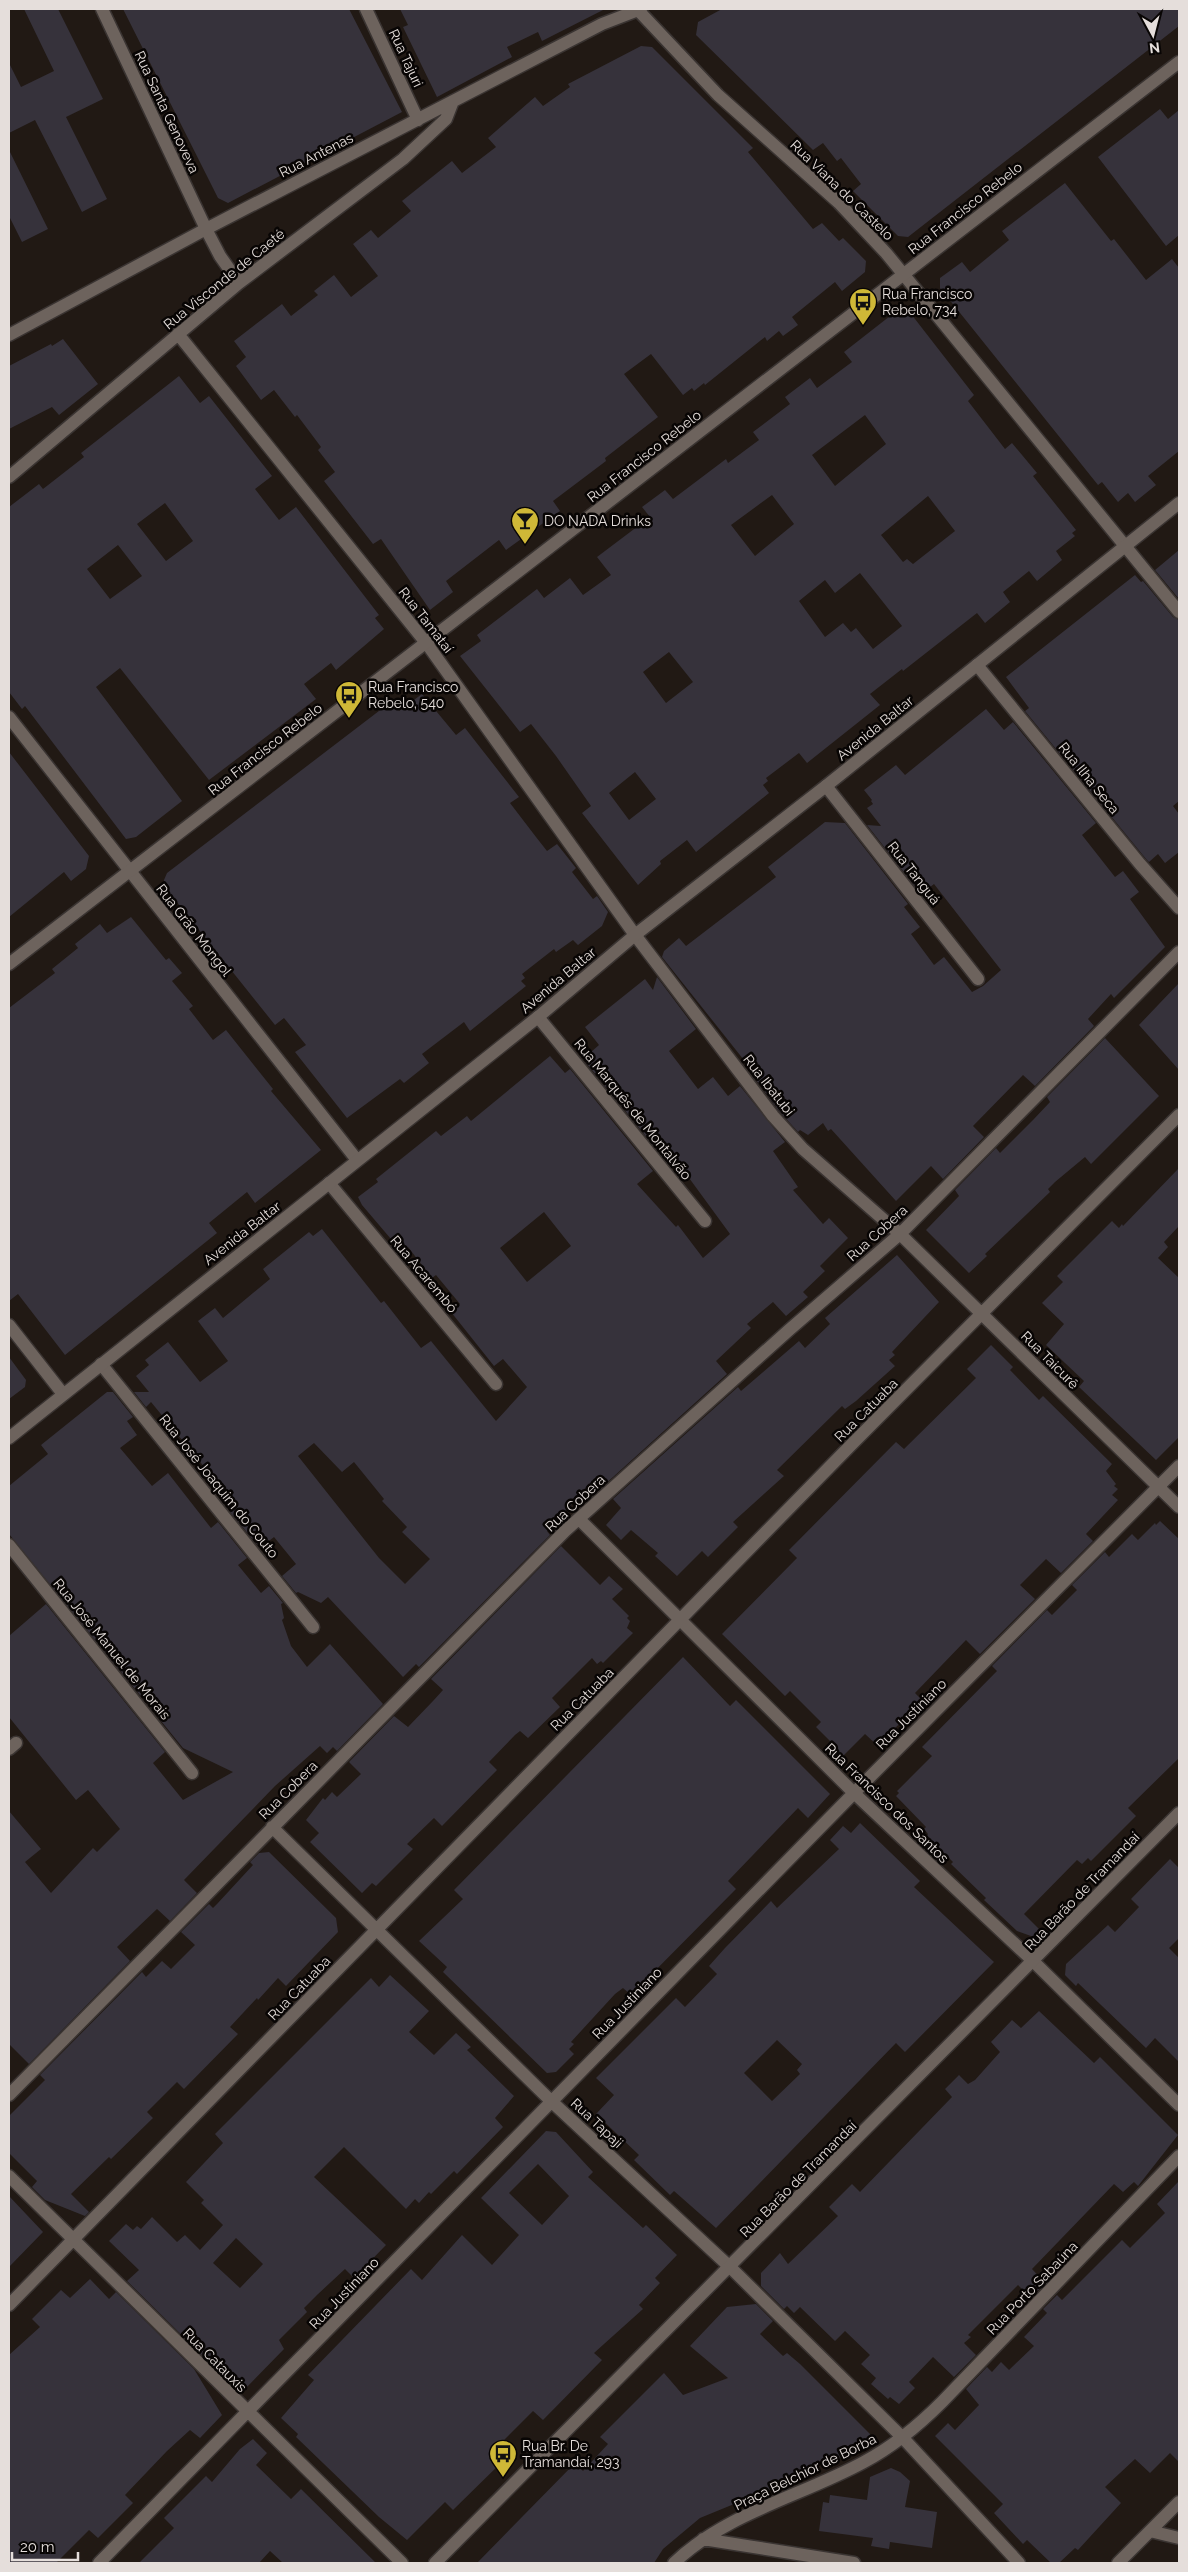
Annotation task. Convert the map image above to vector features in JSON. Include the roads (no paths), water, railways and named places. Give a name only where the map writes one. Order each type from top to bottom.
[{"type":"street","name":"Rua Santa Genoveva","points":[[102,9],[206,229],[220,256],[239,283]]},
{"type":"street","name":"Rua Tajuri","points":[[366,9],[418,120]]},
{"type":"street","name":"Rua Antenas","points":[[9,334],[206,229],[602,24],[639,9]]},
{"type":"street","name":"Rua Viana do Castelo","points":[[639,9],[718,95],[839,203],[904,274],[1179,612]]},
{"type":"street","name":"Rua Francisco Rebelo","points":[[9,964],[427,644],[1179,62]]},
{"type":"street","name":"Rua Visconde de Caeté","points":[[9,477],[239,283],[403,159],[446,119],[453,101]]},
{"type":"street","name":"Rua Tamataí","points":[[178,334],[427,644],[635,935]]},
{"type":"street","name":"Avenida Baltar","points":[[9,1438],[538,1017],[635,935],[826,786],[1179,503]]},
{"type":"street","name":"Rua Ilha Seca","points":[[977,665],[1140,864],[1179,908]]},
{"type":"street","name":"Rua Grão Mongol","points":[[9,717],[357,1160]]},
{"type":"street","name":"Rua Tanguá","points":[[826,786],[978,979]]},
{"type":"street","name":"Rua Ibatubi","points":[[635,935],[773,1116],[809,1155],[900,1234]]},
{"type":"street","name":"Rua Cobera","points":[[9,2095],[272,1827],[579,1519],[782,1336],[900,1234],[1179,952]]},
{"type":"street","name":"Rua Marquês de Montalvão","points":[[538,1017],[705,1221]]},
{"type":"street","name":"Rua Catuaba","points":[[9,2306],[376,1930],[1179,1115]]},
{"type":"street","name":"Rua Acarembó","points":[[329,1183],[496,1384]]},
{"type":"street","name":"Rua Taicurê","points":[[900,1234],[1179,1507]]},
{"type":"street","points":[[9,1325],[64,1394]]},
{"type":"street","name":"Rua José Joaquim do Couto","points":[[101,1364],[313,1627]]},
{"type":"street","name":"Rua Justiniano","points":[[99,2563],[854,1793],[1179,1466]]},
{"type":"street","name":"Rua Francisco dos Santos","points":[[579,1519],[680,1622],[854,1793],[1034,1962],[1179,2105]]},
{"type":"street","name":"Rua José Manuel de Morais","points":[[9,1545],[192,1773]]},
{"type":"street","name":"Rua Barão de Tramandaí","points":[[435,2563],[731,2268],[1179,1813]]},
{"type":"street","name":"Rua Tapaji","points":[[272,1827],[551,2101],[731,2268],[903,2438]]},
{"type":"street","name":"Rua Porto Sabaúna","points":[[903,2438],[942,2402],[1179,2156]]},
{"type":"street","name":"Rua Catauxis","points":[[9,2176],[402,2563]]},
{"type":"street","points":[[903,2438],[1019,2563]]},
{"type":"street","name":"Praça Belchior de Borba","points":[[674,2563],[703,2539],[865,2462],[903,2438]]},
{"type":"street","points":[[1118,2563],[1179,2502]]},
{"type":"street","points":[[1150,2531],[1179,2538]]},
{"type":"street","points":[[703,2539],[854,2563]]},
{"type":"place","name":"Rua Francisco Rebelo, 734","points":[[863,326]]},
{"type":"place","name":"DO NADA Drinks","points":[[525,545]]},
{"type":"place","name":"Rua Francisco Rebelo, 540","points":[[349,719]]},
{"type":"place","name":"Rua Br. De Tramandaí, 293","points":[[503,2478]]}]
